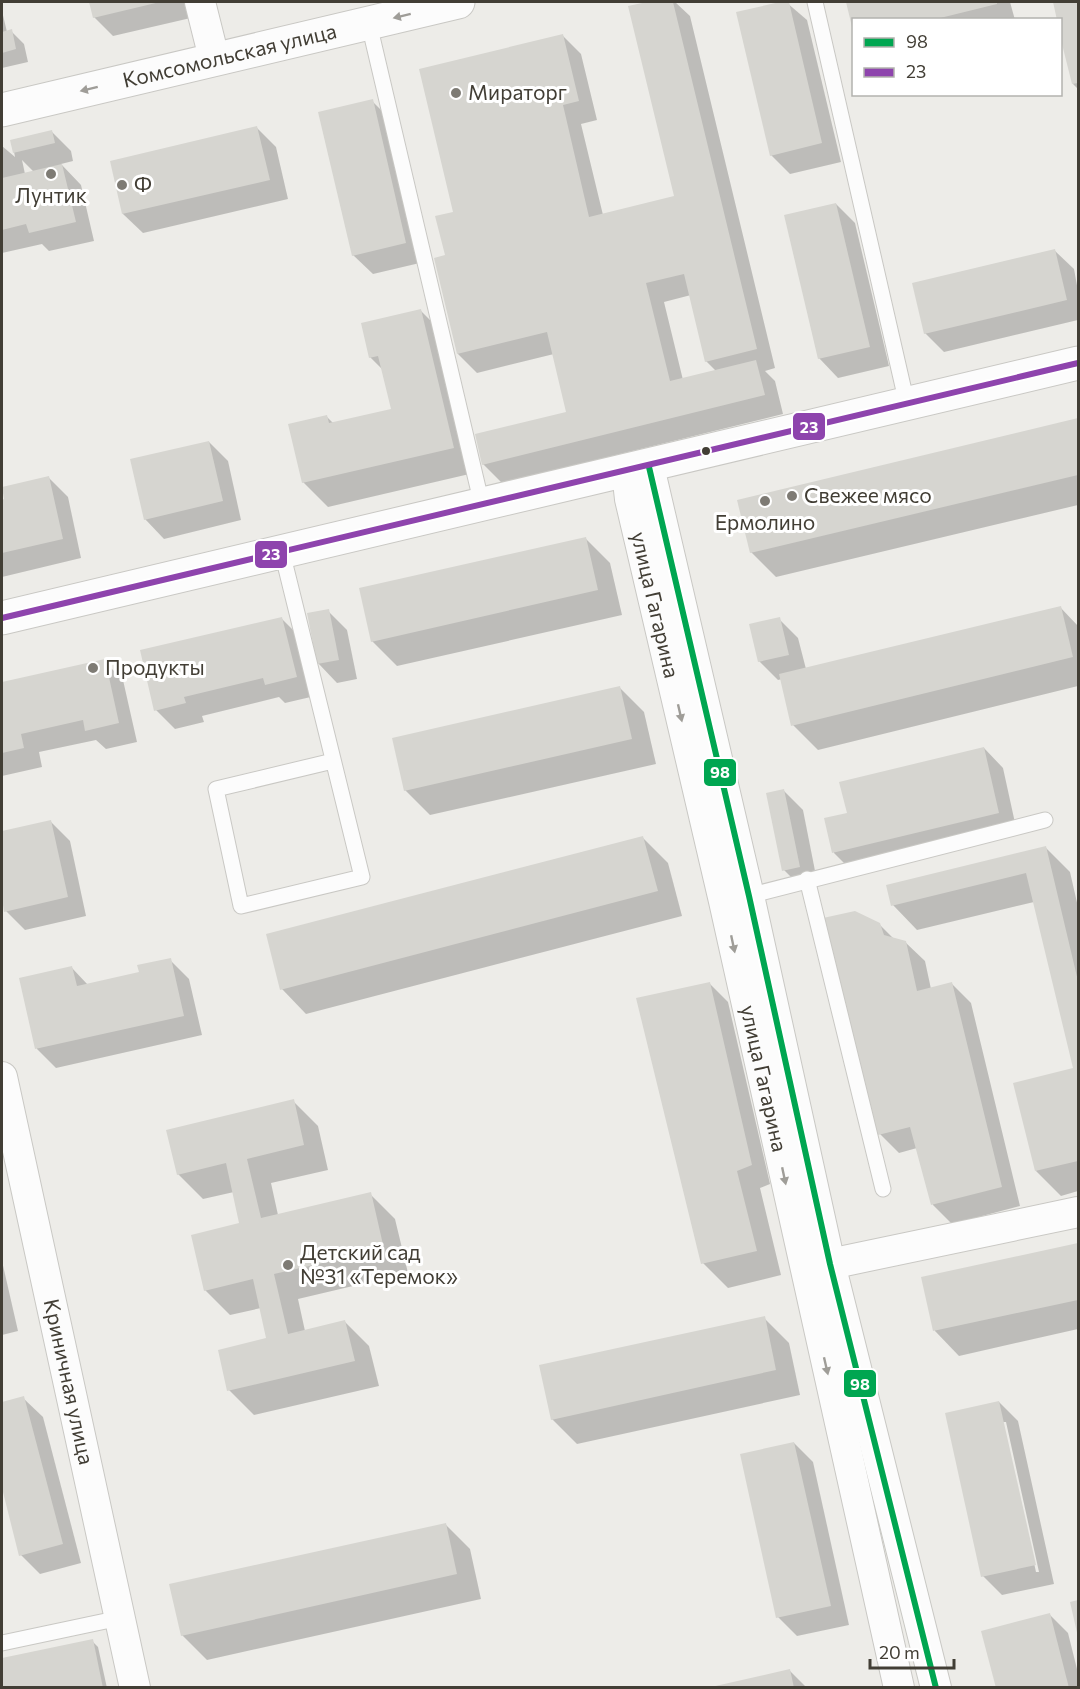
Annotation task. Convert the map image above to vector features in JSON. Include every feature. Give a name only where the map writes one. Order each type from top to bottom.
[{"type":"street","points":[[200,2],[214,58]]},
{"type":"street","name":"Комсомольская улица","points":[[2,110],[458,2]]},
{"type":"street","points":[[2,618],[1078,363]]},
{"type":"street","name":"улица Гагарина","points":[[638,469],[630,499],[736,898],[936,1688]]},
{"type":"street","name":"улица Гагарина","points":[[736,898],[899,1688]]},
{"type":"street","name":"Криничная улица","points":[[2,1079],[135,1688]]},
{"type":"street","points":[[830,1264],[1078,1212]]},
{"type":"lane","points":[[815,2],[907,404]]},
{"type":"lane","points":[[369,24],[482,505]]},
{"type":"lane","points":[[282,552],[362,877],[241,906],[216,789],[333,761]]},
{"type":"lane","points":[[736,898],[771,892],[807,879],[1045,820]]},
{"type":"lane","points":[[807,879],[883,1189]]},
{"type":"lane","points":[[2,1643],[120,1618]]},
{"type":"building","points":[[89,2],[160,2],[93,18]]},
{"type":"building","points":[[647,2],[673,2],[757,349],[705,362],[684,274],[646,283],[670,381],[756,360],[765,395],[482,465],[475,434],[566,412],[547,332],[457,354],[434,258],[445,255],[435,216],[453,212],[419,69],[563,34],[579,101],[563,105],[589,217],[674,196],[628,6]]},
{"type":"building","points":[[789,2],[822,143],[770,156],[736,12]]},
{"type":"building","points":[[846,2],[997,2],[997,4],[940,18],[852,18],[852,27]]},
{"type":"building","points":[[1053,2],[1078,2],[1078,83],[1072,84],[1062,44],[1062,18],[1057,18]]},
{"type":"building","points":[[12,29],[16,49],[2,53],[2,32]]},
{"type":"building","points":[[373,99],[406,243],[352,256],[318,112]]},
{"type":"building","points":[[257,126],[270,180],[122,214],[110,161]]},
{"type":"building","points":[[52,130],[55,143],[13,153],[10,140]]},
{"type":"building","points":[[62,164],[76,222],[29,233],[26,224],[2,230],[2,178]]},
{"type":"building","points":[[836,203],[870,347],[818,359],[784,215]]},
{"type":"building","points":[[1055,249],[1067,300],[924,334],[912,283]]},
{"type":"building","points":[[421,309],[454,448],[302,483],[288,424],[327,415],[329,423],[391,409],[378,356],[369,358],[361,323]]},
{"type":"building","points":[[1078,418],[1078,475],[750,553],[737,500]]},
{"type":"building","points":[[209,441],[223,501],[144,520],[130,459]]},
{"type":"building","points":[[49,476],[63,539],[2,553],[2,500],[4,499],[2,487]]},
{"type":"building","points":[[586,537],[598,590],[371,642],[359,588]]},
{"type":"building","points":[[1061,606],[1073,657],[791,726],[779,674]]},
{"type":"building","points":[[329,609],[339,660],[317,664],[307,613]]},
{"type":"building","points":[[282,617],[297,677],[265,685],[263,678],[184,697],[186,703],[154,711],[140,650]]},
{"type":"building","points":[[780,617],[789,655],[758,662],[749,624]]},
{"type":"building","points":[[105,659],[119,723],[85,731],[83,720],[21,734],[24,748],[2,753],[2,682]]},
{"type":"building","points":[[620,686],[632,739],[404,791],[392,738]]},
{"type":"building","points":[[984,747],[999,813],[832,853],[824,818],[847,813],[839,782]]},
{"type":"building","points":[[784,789],[800,867],[782,871],[766,793]]},
{"type":"building","points":[[51,820],[68,897],[4,912],[2,831]]},
{"type":"building","points":[[643,836],[658,891],[280,990],[266,934]]},
{"type":"building","points":[[1046,846],[1078,981],[1078,1161],[1035,1171],[1013,1083],[1073,1068],[1026,873],[891,906],[886,885]]},
{"type":"building","points":[[855,911],[880,923],[884,935],[906,941],[917,991],[952,982],[1002,1187],[931,1205],[910,1127],[878,1135],[823,918]]},
{"type":"building","points":[[171,958],[184,1016],[35,1049],[19,978],[72,966],[77,986],[139,972],[137,965]]},
{"type":"building","points":[[710,982],[752,1165],[737,1171],[757,1251],[701,1264],[636,998]]},
{"type":"building","points":[[294,1099],[304,1145],[247,1159],[261,1218],[371,1192],[384,1249],[274,1274],[288,1334],[345,1320],[355,1361],[227,1391],[218,1350],[266,1338],[253,1279],[204,1291],[191,1235],[239,1223],[226,1163],[177,1175],[166,1130]]},
{"type":"building","points":[[1078,1243],[1078,1300],[933,1331],[921,1277]]},
{"type":"building","points":[[765,1316],[776,1370],[551,1420],[539,1365]]},
{"type":"building","points":[[24,1396],[63,1544],[19,1556],[2,1488],[2,1402]]},
{"type":"building","points":[[999,1401],[1036,1565],[981,1577],[945,1413]]},
{"type":"building","points":[[794,1442],[831,1606],[776,1618],[740,1454]]},
{"type":"building","points":[[446,1523],[457,1574],[181,1636],[169,1584]]},
{"type":"building","points":[[1078,1600],[1078,1637],[1070,1602]]},
{"type":"building","points":[[1050,1613],[1069,1688],[996,1688],[981,1631]]},
{"type":"building","points":[[93,1639],[103,1688],[2,1688],[2,1658]]},
{"type":"building","points":[[790,1669],[794,1688],[711,1688],[711,1687]]},
{"type":"transit line","name":"23","points":[[2,618],[1078,363]]},
{"type":"transit line","name":"98","points":[[649,467],[749,896],[830,1264],[936,1688]]},
{"type":"place","name":"Мираторг","points":[[456,93]]},
{"type":"place","name":"Лунтик","points":[[51,174]]},
{"type":"place","name":"Ф","points":[[122,185]]},
{"type":"place","name":"Свежее мясо","points":[[792,496]]},
{"type":"place","name":"Ермолино","points":[[765,501]]},
{"type":"place","name":"Продукты","points":[[93,668]]},
{"type":"place","name":"Детский сад №31 «Теремок»","points":[[288,1265]]}]
